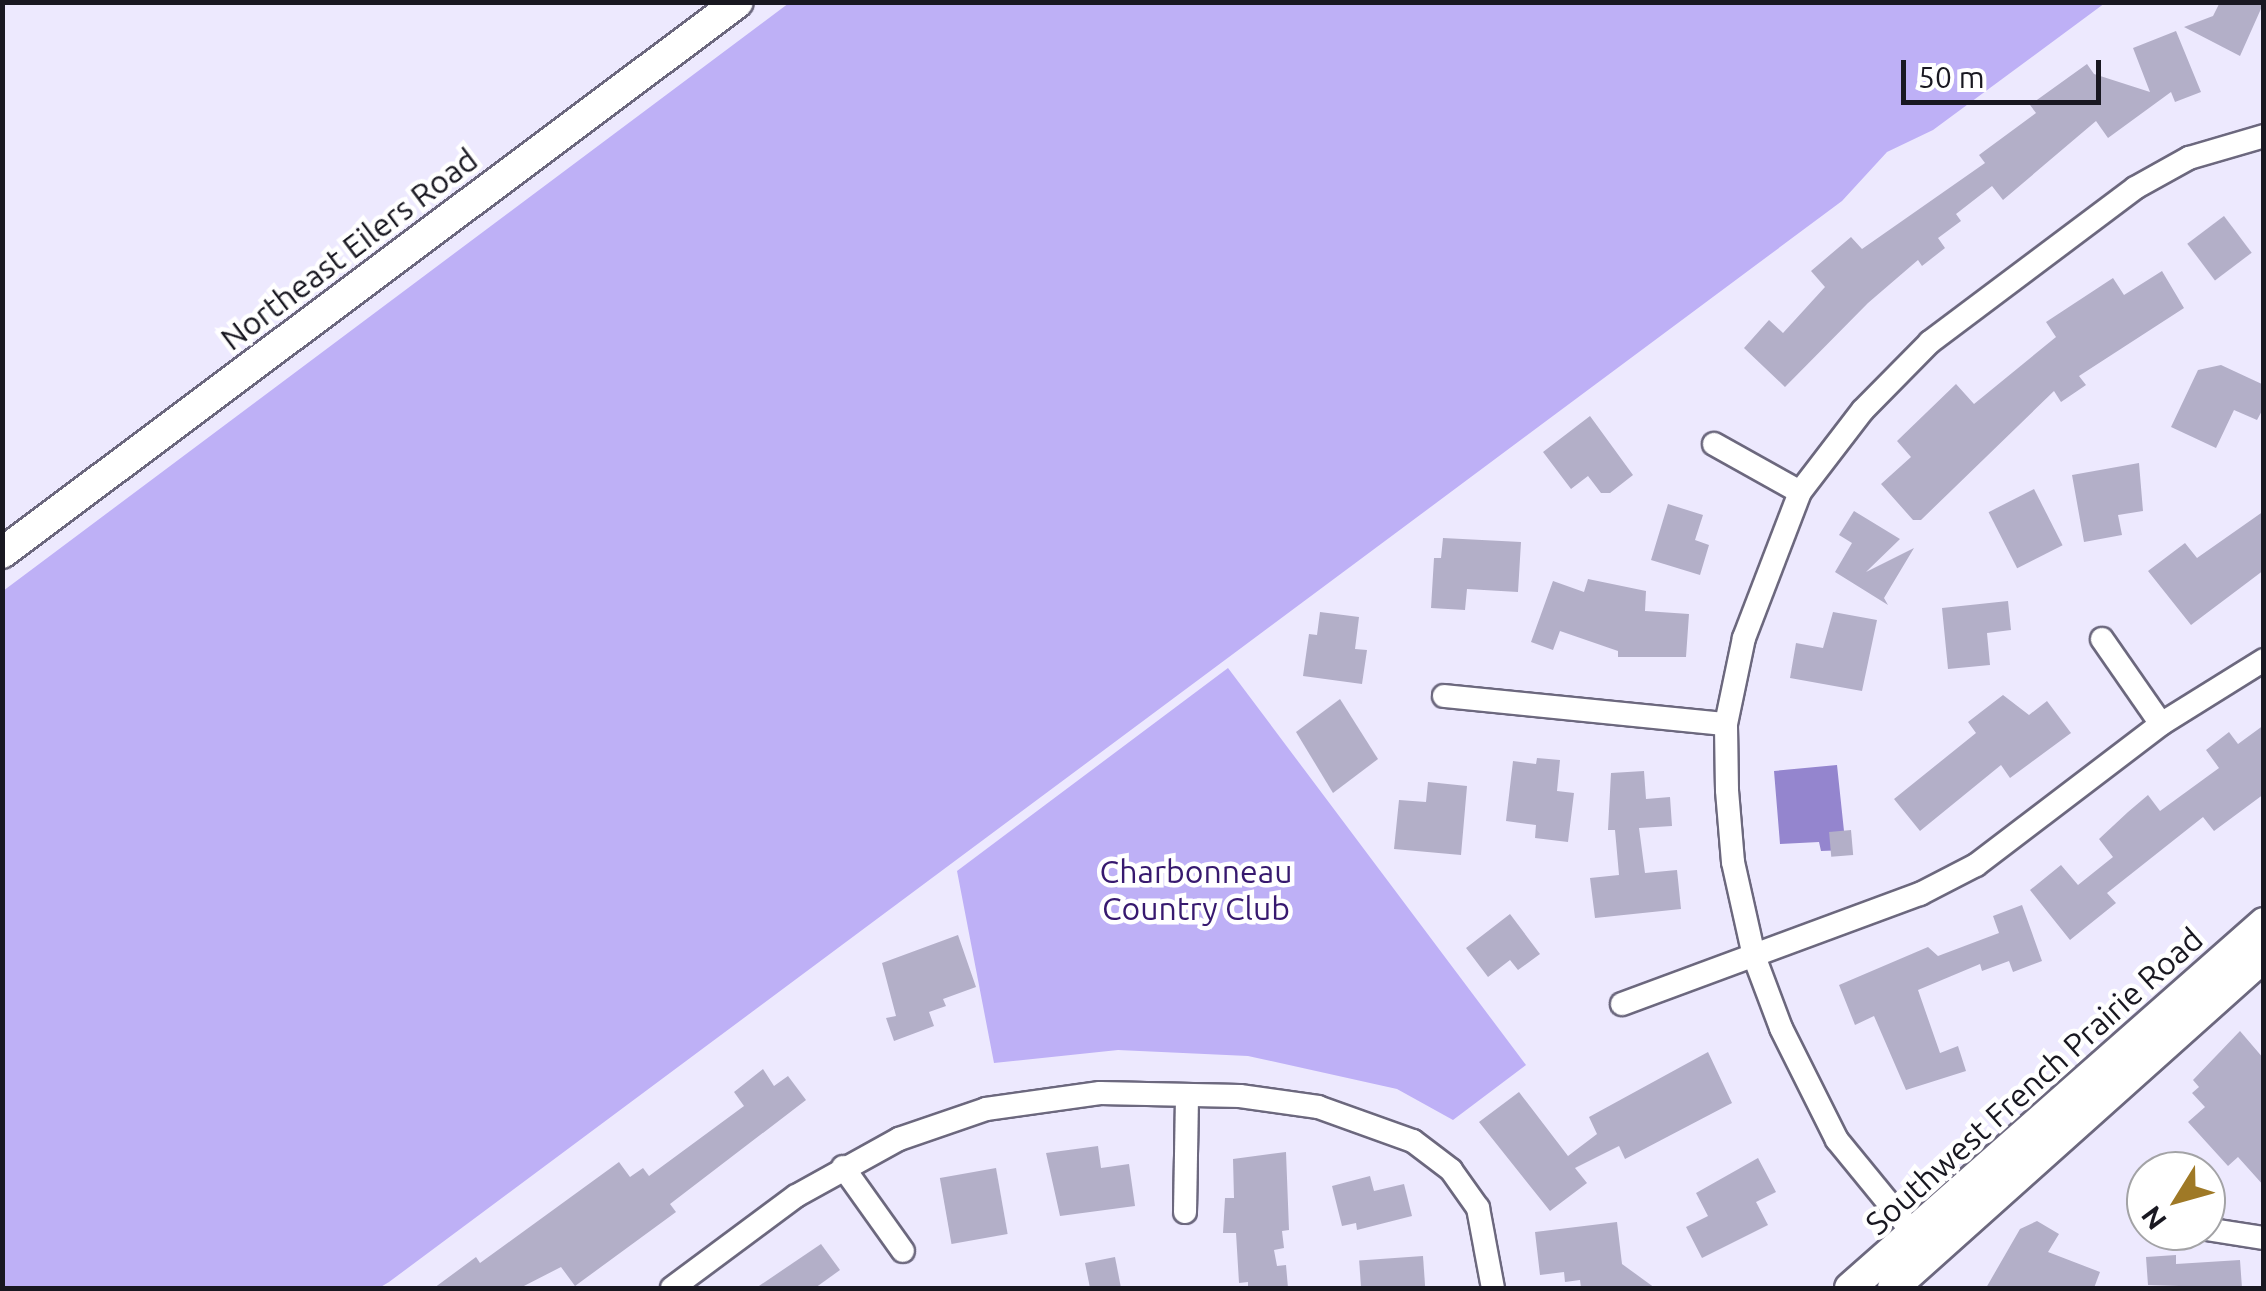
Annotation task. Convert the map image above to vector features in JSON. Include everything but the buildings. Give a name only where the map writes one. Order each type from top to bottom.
[{"type":"street","name":"Northeast Eilers Road","points":[[2,552],[738,2]]},
{"type":"street","points":[[1924,1246],[1837,1140],[1781,1028],[1754,956],[1733,862],[1726,724],[1744,638],[1800,492],[1863,410],[1978,302],[2135,188],[2189,158],[2264,136]]},
{"type":"street","points":[[1714,444],[1800,492]]},
{"type":"street","points":[[2102,640],[2161,724]]},
{"type":"street","points":[[1622,1004],[1754,956],[1976,866],[2161,724],[2264,660]]},
{"type":"street","points":[[1444,696],[1726,724]]},
{"type":"street","name":"Southwest French Prairie Road","points":[[1893,1288],[1924,1246],[2264,923]]},
{"type":"street","name":"Southwest French Prairie Road","points":[[1850,1288],[1924,1246],[2264,956]]},
{"type":"street","points":[[672,1288],[843,1167],[928,1126],[986,1109],[1100,1092],[1318,1107],[1413,1141],[1451,1170],[1478,1208],[1493,1288]]},
{"type":"street","points":[[1186,1212],[1187,1096]]},
{"type":"street","points":[[843,1167],[903,1251]]},
{"type":"street","points":[[2226,1231],[2264,1238]]},
{"type":"green space","points":[[789,3],[2105,3],[1933,130],[1887,152],[1842,201],[389,1282],[379,1288],[3,1288],[3,591]]},
{"type":"green space","name":"Charbonneau Country Club","points":[[1228,668],[1526,1065],[1453,1120],[1397,1089],[1248,1056],[1118,1050],[994,1063],[957,871]]},
{"type":"shaded area","points":[[1837,765],[1846,850],[1821,851],[1819,842],[1780,844],[1774,771]]}]
